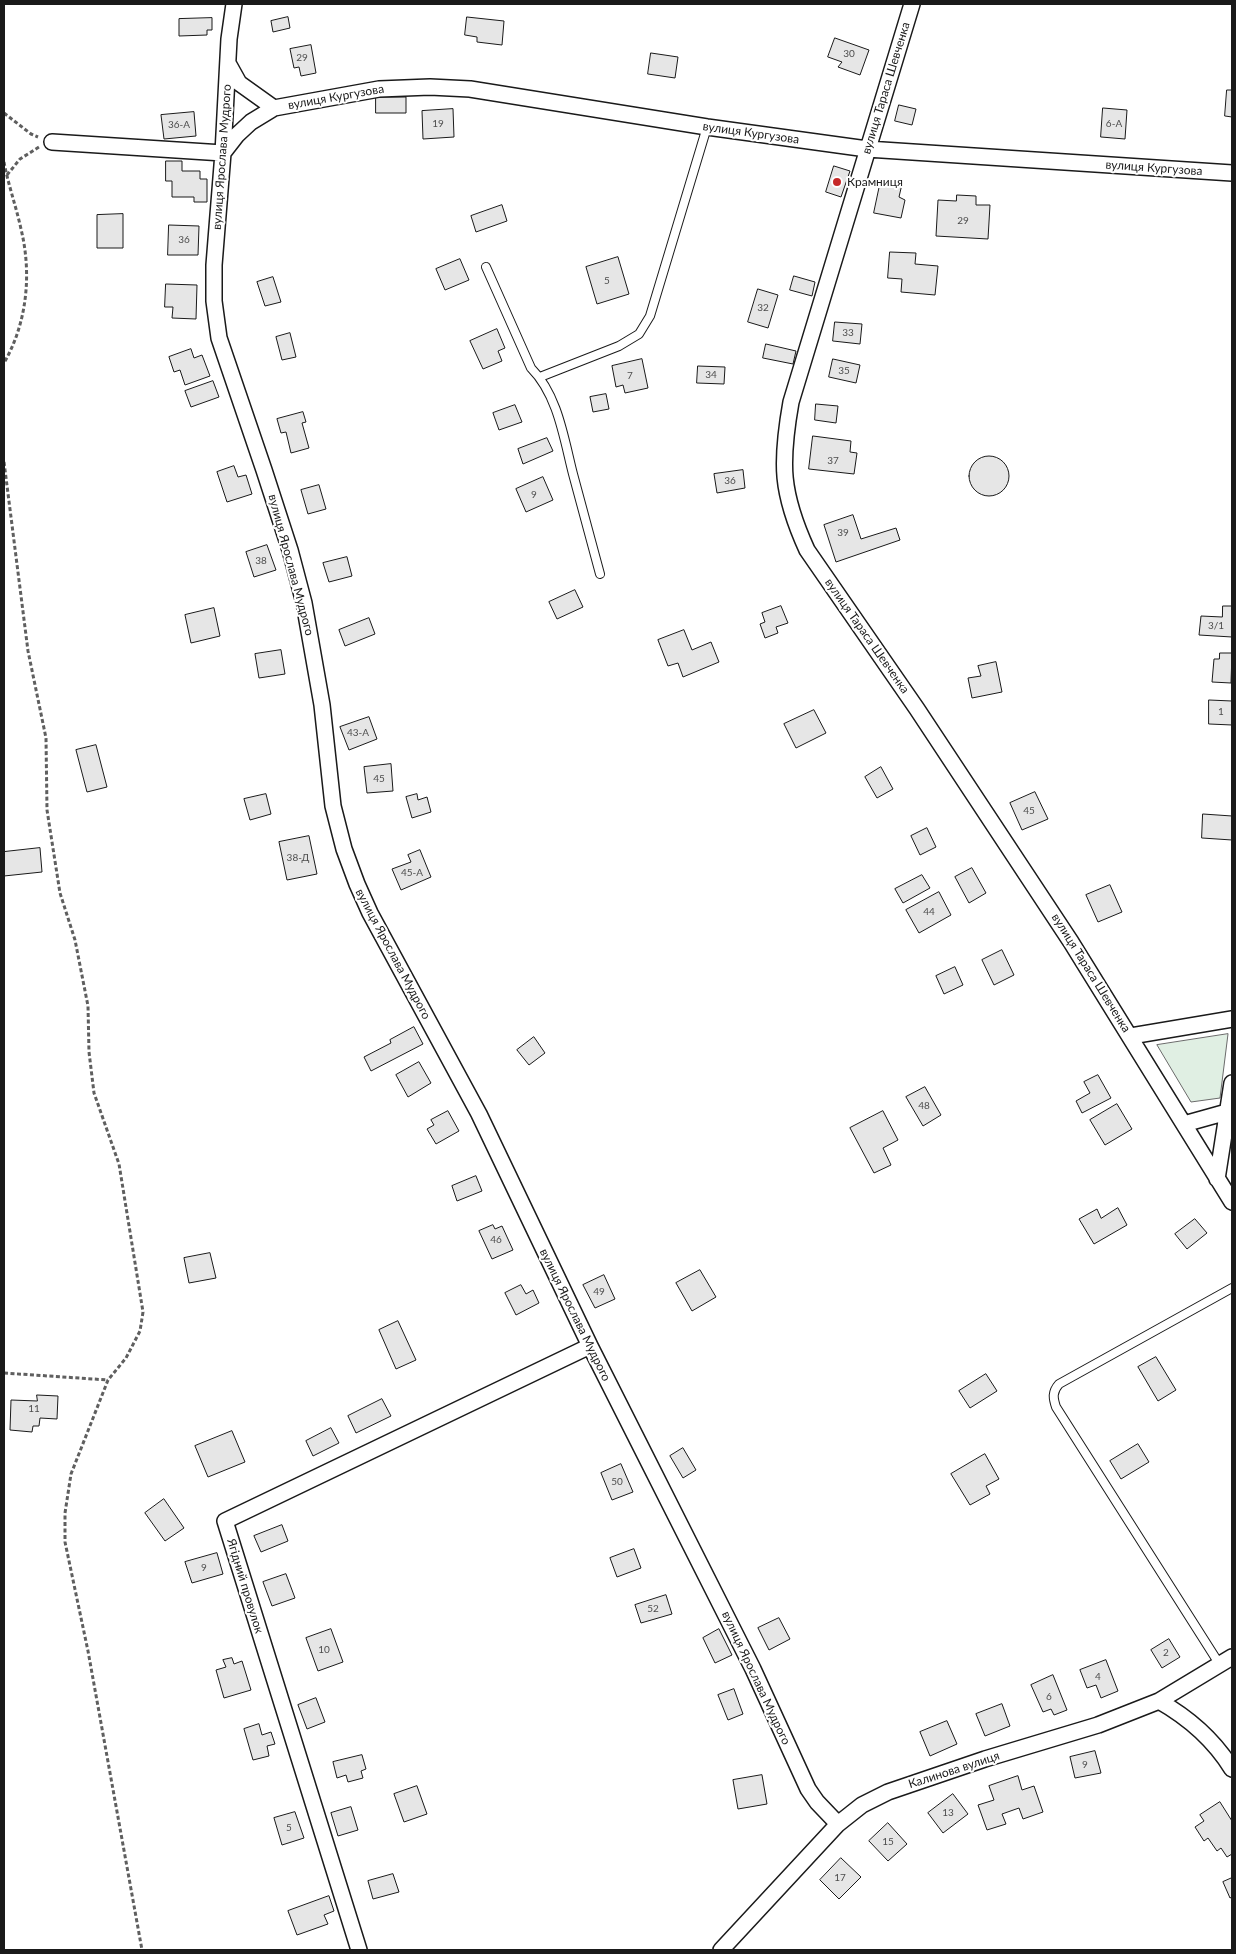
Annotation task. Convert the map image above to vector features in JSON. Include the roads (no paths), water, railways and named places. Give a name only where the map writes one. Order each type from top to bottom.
[{"type":"street","name":"вулиця Ярослава Мудрого","points":[[234,4],[229,39],[229,64],[214,265],[214,301],[219,338],[267,478],[304,603],[322,705],[333,806],[344,849],[370,913],[479,1114],[590,1346],[753,1669],[808,1789],[817,1802],[838,1824]]},
{"type":"street","name":"вулиця Тараса Шевченка","points":[[912,4],[791,402],[783,466],[788,500],[796,526],[807,550],[917,709],[1071,942],[1131,1036],[1232,1202]]},
{"type":"street","points":[[52,142],[223,153],[237,135],[251,122],[274,108],[239,83],[229,64]]},
{"type":"street","name":"вулиця Кургузова","points":[[274,108],[379,89],[430,87],[470,89],[707,127],[867,149],[1232,173]]},
{"type":"street","points":[[1131,1036],[1232,1019]]},
{"type":"street","points":[[1217,1179],[1228,1137],[1227,1112],[1232,1082]]},
{"type":"street","points":[[1184,1124],[1227,1112]]},
{"type":"street","name":"Ягідний провулок","points":[[359,1950],[225,1521],[590,1346]]},
{"type":"street","name":"Калинова вулиця","points":[[721,1950],[838,1824],[862,1805],[888,1792],[985,1759],[1098,1725],[1159,1701],[1226,1661]]},
{"type":"street","points":[[1159,1701],[1181,1713],[1202,1732],[1222,1752],[1232,1769]]},
{"type":"lane","points":[[540,377],[619,346],[639,334],[650,316],[707,127]]},
{"type":"lane","points":[[486,267],[531,368],[540,377],[548,392],[560,424],[600,574]]},
{"type":"lane","points":[[1226,1661],[1056,1407],[1053,1398],[1054,1390],[1060,1384],[1232,1288]]},
{"type":"place","name":"Крамниця","points":[[837,182]]}]
